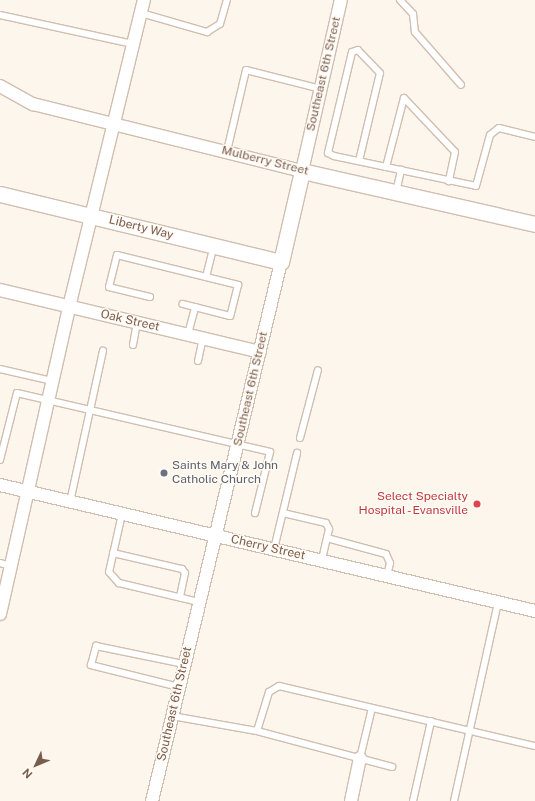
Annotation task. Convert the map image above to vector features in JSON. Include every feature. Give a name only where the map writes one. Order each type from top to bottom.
[{"type":"street","points":[[0,614],[6,564],[28,492],[69,307],[144,0]]},
{"type":"street","name":"Southeast 6th Street","points":[[152,801],[260,352],[341,0]]},
{"type":"street","name":"Mulberry Street","points":[[0,86],[33,104],[114,125],[227,151],[302,171],[535,224]]},
{"type":"street","name":"Liberty Way","points":[[0,194],[281,262]]},
{"type":"street","name":"Oak Street","points":[[0,290],[260,352]]},
{"type":"street","name":"Cherry Street","points":[[0,485],[535,611]]},
{"type":"street","points":[[351,801],[360,758]]},
{"type":"lane","points":[[141,14],[207,32],[220,24],[227,0]]},
{"type":"lane","points":[[400,0],[412,14],[415,32],[461,85]]},
{"type":"lane","points":[[0,15],[133,44]]},
{"type":"lane","points":[[359,161],[380,73],[358,50],[352,52],[328,153],[359,161],[476,186],[490,135],[499,128],[535,137]]},
{"type":"lane","points":[[227,151],[246,70],[321,89]]},
{"type":"lane","points":[[386,167],[404,98],[454,152],[449,181]]},
{"type":"lane","points":[[396,192],[401,170]]},
{"type":"lane","points":[[206,277],[214,245]]},
{"type":"lane","points":[[150,297],[109,287],[117,255],[238,285],[230,316],[183,304]]},
{"type":"lane","points":[[188,334],[195,307]]},
{"type":"lane","points":[[133,345],[138,323]]},
{"type":"lane","points":[[198,361],[203,338]]},
{"type":"lane","points":[[70,502],[103,351]]},
{"type":"lane","points":[[0,369],[52,381]]},
{"type":"lane","points":[[300,438],[318,370]]},
{"type":"lane","points":[[0,460],[17,393],[48,402],[238,443],[270,452],[256,512]]},
{"type":"lane","points":[[274,549],[297,453]]},
{"type":"lane","points":[[283,513],[326,524],[329,529],[322,560]]},
{"type":"lane","points":[[122,514],[108,572],[119,584],[199,602]]},
{"type":"lane","points":[[328,538],[386,554],[390,563],[388,576]]},
{"type":"lane","points":[[113,553],[182,569],[185,573],[180,597]]},
{"type":"lane","points":[[454,801],[498,602]]},
{"type":"lane","points":[[179,687],[91,665],[96,646],[184,664]]},
{"type":"lane","points":[[257,731],[269,692],[279,686],[535,746]]},
{"type":"lane","points":[[360,758],[372,708]]},
{"type":"lane","points":[[172,716],[257,731],[392,767]]},
{"type":"lane","points":[[413,801],[431,721]]},
{"type":"place","name":"Saints Mary & John Catholic Church","points":[[164,473]]},
{"type":"place","name":"Select Specialty Hospital - Evansville","points":[[477,504]]}]
